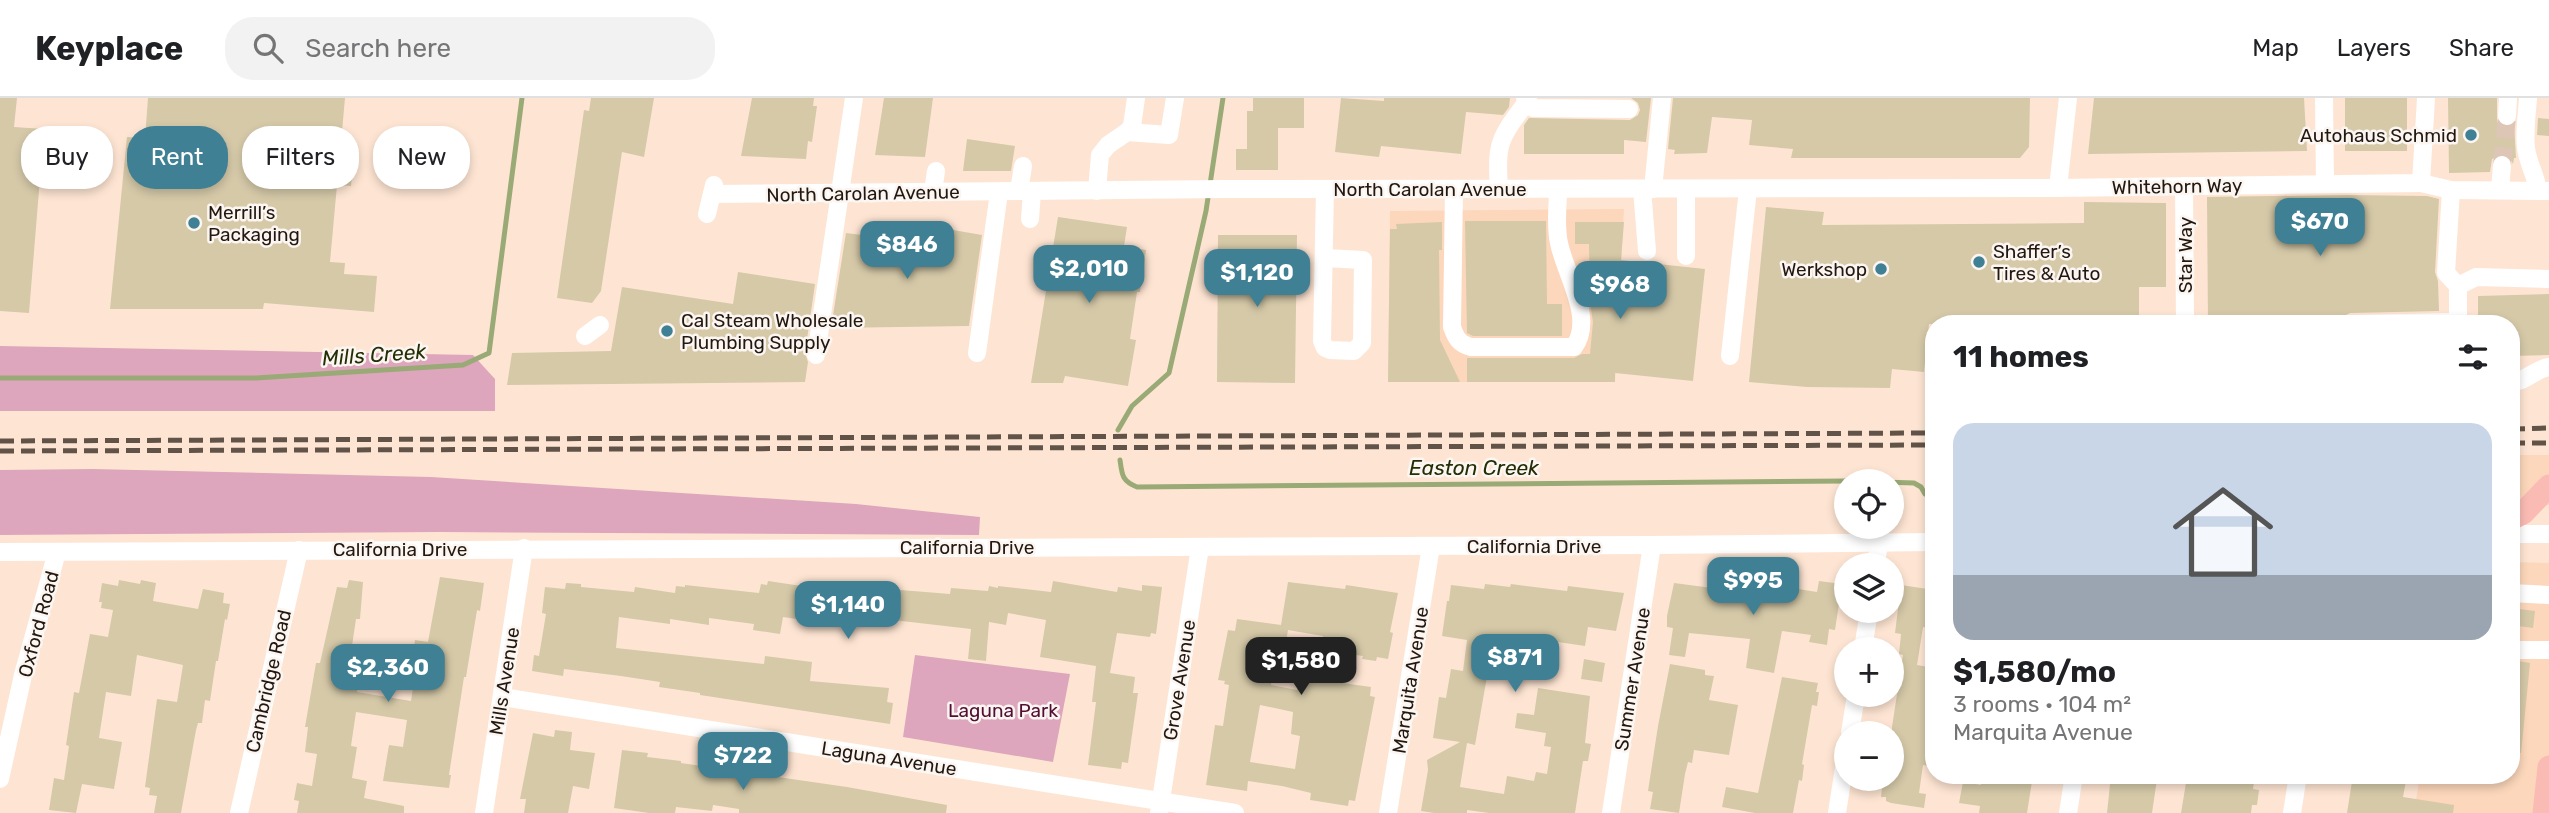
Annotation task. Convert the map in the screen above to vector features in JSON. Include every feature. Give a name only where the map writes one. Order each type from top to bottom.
[{"type":"main road","points":[[2520,513],[2531,506],[2549,486]]},
{"type":"main road","points":[[2544,813],[2548,778]]},
{"type":"street","points":[[816,355],[854,98]]},
{"type":"street","points":[[1097,191],[1100,155],[1132,126],[1136,98]]},
{"type":"street","points":[[1128,132],[1169,135],[1175,98]]},
{"type":"street","points":[[1647,251],[1647,189],[1662,98]]},
{"type":"street","points":[[2058,188],[2068,98]]},
{"type":"street","points":[[2324,98],[2325,184]]},
{"type":"street","points":[[2421,183],[2426,98]]},
{"type":"street","points":[[2528,98],[2526,149],[2530,166],[2544,191]]},
{"type":"street","points":[[1499,189],[1498,145],[1525,101],[1533,108],[1592,104],[1629,109]]},
{"type":"street","points":[[1023,166],[1030,219]]},
{"type":"street","points":[[2500,190],[2502,166]]},
{"type":"street","points":[[933,192],[936,171]]},
{"type":"street","name":"Whitehorn Way","points":[[2058,188],[2421,183],[2451,190],[2544,191]]},
{"type":"street","name":"Star Way","points":[[2184,186],[2185,315]]},
{"type":"street","points":[[1686,188],[1686,256]]},
{"type":"street","name":"North Carolan Avenue","points":[[707,214],[713,190],[840,193],[1225,189],[2058,188]]},
{"type":"street","points":[[1325,189],[1322,341],[1330,351],[1354,351],[1362,343],[1363,260],[1325,258]]},
{"type":"street","points":[[1454,189],[1452,327],[1456,338],[1471,347],[1574,347],[1581,330],[1579,307],[1558,241],[1558,189]]},
{"type":"street","points":[[1730,356],[1748,189]]},
{"type":"street","points":[[2451,190],[2446,273],[2458,286],[2458,315]]},
{"type":"street","points":[[977,353],[999,192]]},
{"type":"street","points":[[2458,286],[2476,277],[2549,279]]},
{"type":"street","points":[[2520,382],[2540,368],[2549,367]]},
{"type":"street","points":[[2520,534],[2549,534]]},
{"type":"street","points":[[1878,553],[1880,542]]},
{"type":"street","name":"California Drive","points":[[0,552],[1925,542]]},
{"type":"street","name":"Summer Avenue","points":[[1611,813],[1652,545]]},
{"type":"street","name":"Marquita Avenue","points":[[1388,813],[1431,546]]},
{"type":"street","name":"Grove Avenue","points":[[1160,807],[1200,547]]},
{"type":"street","name":"Mills Avenue","points":[[484,813],[524,548]]},
{"type":"street","name":"Cambridge Road","points":[[239,813],[299,550]]},
{"type":"street","name":"Oxford Road","points":[[0,779],[23,675],[58,552]]},
{"type":"street","points":[[2520,593],[2549,595]]},
{"type":"street","points":[[2520,650],[2549,650]]},
{"type":"street","name":"Laguna Avenue","points":[[502,697],[1160,807],[1235,813]]},
{"type":"street","points":[[2068,813],[2073,784]]},
{"type":"street","points":[[2292,813],[2297,784]]},
{"type":"street","points":[[1837,813],[1840,791]]},
{"type":"shaded area","points":[[1624,209],[1615,382],[1388,382],[1390,211]]},
{"type":"shaded area","points":[[2520,455],[2549,455],[2549,505],[2520,507]]},
{"type":"shaded area","points":[[2520,562],[2549,563],[2549,813],[2414,813],[2419,784],[2520,784]]},
{"type":"green space","points":[[0,346],[473,355],[495,379],[495,411],[0,411]]},
{"type":"green space","points":[[93,469],[431,477],[856,504],[980,517],[979,535],[440,532],[0,535],[0,470]]},
{"type":"green space","name":"Laguna Park","points":[[915,655],[1070,674],[1053,762],[903,737]]},
{"type":"building","points":[[0,98],[17,98],[14,127],[21,127],[21,189],[39,189],[29,313],[0,311]]},
{"type":"building","name":"Merrill’s Packaging","points":[[148,98],[345,98],[342,126],[242,126],[242,189],[337,189],[330,262],[345,263],[344,274],[377,276],[374,312],[264,303],[263,309],[110,309],[127,137],[127,189],[228,189],[228,126],[146,126]]},
{"type":"building","points":[[591,98],[654,98],[644,157],[622,152],[601,291],[592,303],[557,298],[584,110],[589,111]]},
{"type":"building","points":[[752,98],[814,98],[813,106],[817,106],[812,142],[808,141],[806,159],[741,156]]},
{"type":"building","points":[[884,98],[933,98],[925,157],[875,155]]},
{"type":"building","points":[[1253,98],[1304,98],[1304,128],[1278,128],[1278,170],[1236,170],[1236,149],[1247,149],[1247,111],[1253,111]]},
{"type":"building","points":[[1341,98],[1384,101],[1384,98],[1510,98],[1509,107],[1503,115],[1466,112],[1461,154],[1381,146],[1379,157],[1335,152]]},
{"type":"building","points":[[1631,98],[1651,98],[1646,142],[1624,140],[1624,154],[1524,154],[1524,125],[1529,118],[1630,120],[1638,115],[1640,110],[1638,103]]},
{"type":"building","points":[[1673,98],[2030,98],[2029,147],[2020,158],[1791,158],[1793,149],[1749,145],[1752,120],[1712,117],[1707,153],[1674,154],[1675,150],[1668,149]]},
{"type":"building","points":[[2094,98],[2304,98],[2307,151],[2088,154]]},
{"type":"building","points":[[2345,98],[2407,98],[2407,151],[2345,151]]},
{"type":"building","name":"Autohaus Schmid","points":[[2448,98],[2497,98],[2497,122],[2506,127],[2514,124],[2516,158],[2513,164],[2509,156],[2502,154],[2492,159],[2490,172],[2449,173]]},
{"type":"building","points":[[2538,118],[2549,119],[2549,136],[2537,135]]},
{"type":"building","points":[[967,139],[1015,146],[1011,171],[963,171]]},
{"type":"building","points":[[2348,195],[2427,196],[2439,199],[2435,272],[2439,311],[2346,315],[2208,315],[2207,197]]},
{"type":"building","points":[[2084,202],[2166,203],[2166,287],[2139,287],[2139,315],[1925,315],[1924,372],[1892,369],[1890,388],[1807,387],[1749,382],[1766,207],[1824,212],[1822,225],[2084,223]]},
{"type":"building","points":[[1058,217],[1127,227],[1124,246],[1146,250],[1130,339],[1136,340],[1128,386],[1065,376],[1063,383],[1031,383]]},
{"type":"building","points":[[1465,221],[1546,221],[1547,304],[1562,304],[1562,336],[1473,336],[1467,333]]},
{"type":"building","points":[[1442,222],[1442,250],[1439,250],[1440,340],[1460,382],[1388,382],[1390,229],[1397,229],[1396,224]]},
{"type":"building","points":[[1575,222],[1624,222],[1621,260],[1705,269],[1693,381],[1615,373],[1615,382],[1467,382],[1467,358],[1574,358],[1590,354],[1593,322],[1589,244],[1575,244]]},
{"type":"building","points":[[953,230],[982,235],[969,326],[831,328],[846,233],[878,237],[878,231],[916,238],[917,231],[953,237]]},
{"type":"building","points":[[1218,235],[1297,235],[1295,383],[1217,382]]},
{"type":"building","points":[[738,272],[815,284],[805,353],[808,362],[805,382],[507,385],[512,353],[611,351],[622,287],[733,304]]},
{"type":"building","points":[[2549,294],[2549,355],[2520,356],[2520,315],[2478,315],[2478,296]]},
{"type":"building","points":[[440,577],[484,583],[464,677],[449,788],[383,781],[389,745],[403,747],[407,720],[356,712],[351,746],[357,747],[352,778],[367,781],[364,798],[404,806],[404,813],[297,813],[299,801],[294,800],[297,783],[312,786],[317,754],[305,752],[308,727],[305,727],[316,663],[320,663],[337,587],[347,588],[349,580],[363,582],[360,619],[356,619],[349,666],[361,668],[357,692],[411,701],[418,655],[413,654],[415,640],[428,642]]},
{"type":"building","points":[[119,580],[140,584],[141,580],[156,583],[153,601],[198,609],[203,589],[224,593],[223,603],[230,604],[216,661],[210,701],[205,700],[202,723],[198,723],[196,730],[181,813],[154,813],[157,796],[149,795],[150,788],[145,787],[157,699],[177,702],[183,665],[137,655],[131,696],[106,692],[99,738],[122,742],[114,789],[82,784],[76,813],[49,810],[54,778],[64,780],[74,692],[79,693],[90,634],[108,637],[113,610],[101,608],[102,602],[99,602],[102,583],[118,586]]},
{"type":"building","points":[[768,581],[815,588],[815,583],[875,592],[876,588],[950,594],[951,588],[988,591],[989,586],[1051,592],[1053,581],[1117,592],[1118,587],[1142,591],[1142,585],[1162,587],[1156,634],[1151,633],[1150,637],[1117,633],[1110,673],[1135,677],[1133,693],[1138,693],[1128,763],[1122,762],[1121,769],[1088,765],[1096,702],[1092,702],[1096,666],[1040,657],[1046,620],[1008,613],[1006,625],[989,622],[986,661],[968,659],[971,629],[893,620],[893,624],[838,616],[837,625],[783,617],[780,634],[753,630],[754,624],[709,618],[709,625],[670,619],[670,624],[619,617],[616,648],[764,664],[765,656],[812,662],[810,681],[889,688],[887,702],[893,703],[890,724],[700,695],[659,687],[660,682],[621,676],[564,669],[563,676],[532,671],[534,655],[539,656],[546,614],[542,613],[545,587],[565,589],[566,583],[634,592],[635,587],[675,593],[676,586],[685,585],[759,593],[761,584],[767,585]]},
{"type":"building","points":[[1819,581],[1834,583],[1835,630],[1829,629],[1827,645],[1809,642],[1811,635],[1782,631],[1774,673],[1746,668],[1750,639],[1689,633],[1685,657],[1669,655],[1673,628],[1667,627],[1667,616],[1674,583],[1758,594],[1760,583],[1817,592]]},
{"type":"building","points":[[1288,582],[1345,589],[1346,585],[1398,593],[1388,659],[1377,657],[1376,661],[1362,659],[1363,656],[1321,650],[1323,636],[1288,630],[1284,655],[1276,654],[1271,685],[1297,690],[1301,669],[1329,674],[1328,681],[1371,687],[1370,696],[1375,697],[1361,770],[1355,801],[1349,800],[1348,806],[1310,800],[1311,793],[1282,786],[1248,781],[1247,791],[1206,785],[1215,725],[1223,726],[1229,685],[1218,680],[1228,630],[1235,631],[1237,619],[1281,625]],"holes":[[[1260,705],[1293,712],[1291,734],[1300,736],[1295,769],[1250,762]]]},
{"type":"building","points":[[1485,584],[1510,587],[1511,584],[1567,591],[1568,586],[1624,593],[1616,631],[1588,627],[1585,646],[1510,635],[1505,667],[1489,665],[1475,745],[1467,743],[1460,787],[1504,794],[1507,776],[1534,781],[1536,772],[1547,774],[1551,747],[1544,746],[1546,733],[1515,728],[1517,713],[1534,715],[1538,688],[1590,696],[1585,743],[1591,744],[1588,761],[1583,761],[1575,813],[1421,811],[1428,770],[1427,760],[1460,742],[1433,738],[1439,697],[1446,698],[1451,669],[1463,671],[1467,640],[1442,636],[1451,585],[1484,589]]},
{"type":"building","points":[[1904,585],[1925,589],[1925,627],[1917,665],[1925,666],[1925,765],[1919,793],[1926,794],[1924,808],[1891,803],[1886,801],[1886,797],[1881,797],[1882,791],[1904,791],[1904,721],[1893,721],[1895,707],[1904,707],[1904,637],[1901,637],[1901,634],[1895,633],[1896,623],[1904,623]]},
{"type":"building","points":[[2520,609],[2535,611],[2533,628],[2520,626]]},
{"type":"building","points":[[1584,659],[1605,663],[1602,682],[1581,679]]},
{"type":"building","points":[[2520,661],[2530,663],[2520,753]]},
{"type":"building","points":[[1670,664],[1705,670],[1705,675],[1714,676],[1709,700],[1738,705],[1729,755],[1694,750],[1692,763],[1688,762],[1685,774],[1679,813],[1650,809],[1653,792],[1648,791]]},
{"type":"building","points":[[1782,677],[1818,683],[1816,692],[1819,692],[1817,706],[1812,705],[1802,764],[1802,781],[1799,780],[1793,813],[1755,813],[1722,807],[1726,787],[1758,793]]},
{"type":"building","points":[[555,730],[572,732],[570,750],[595,753],[589,789],[573,786],[568,813],[524,813],[526,799],[520,799],[533,733],[554,737]]},
{"type":"building","points":[[622,750],[648,753],[647,757],[681,763],[847,787],[947,805],[946,813],[739,813],[739,809],[713,805],[712,811],[676,807],[675,813],[649,813],[614,808]]},
{"type":"building","points":[[1963,784],[2032,784],[2027,813],[1979,813],[1980,806],[1959,803]]},
{"type":"building","points":[[2110,784],[2156,784],[2152,813],[2107,813]]},
{"type":"building","points":[[2186,784],[2254,784],[2253,789],[2259,790],[2257,805],[2252,805],[2251,813],[2181,813]]},
{"type":"building","points":[[2352,784],[2405,784],[2403,797],[2454,805],[2453,813],[2347,813]]},
{"type":"waterway","name":"Mills Creek","points":[[0,378],[256,378],[463,365],[489,353],[522,98]]},
{"type":"waterway","name":"Easton Creek","points":[[1118,430],[1132,406],[1169,373],[1206,211],[1223,98]]},
{"type":"waterway","name":"Easton Creek","points":[[1120,460],[1124,477],[1137,487],[1834,481]]},
{"type":"waterway","name":"Easton Creek","points":[[1904,483],[1914,483],[1921,487],[1925,494]]},
{"type":"tunnel","points":[[2502,165],[2507,116]]},
{"type":"railway","points":[[2520,429],[2549,428]]},
{"type":"railway","points":[[0,441],[1925,433]]},
{"type":"railway","points":[[2520,443],[2549,443]]},
{"type":"railway","points":[[0,451],[1925,445]]},
{"type":"place","name":"Autohaus Schmid","points":[[2471,135]]},
{"type":"place","name":"Merrill’s Packaging","points":[[194,223]]},
{"type":"place","name":"Shaffer’s Tires & Auto","points":[[1979,262]]},
{"type":"place","name":"Werkshop","points":[[1881,269]]},
{"type":"place","name":"Cal Steam Wholesale Plumbing Supply","points":[[667,331]]}]
